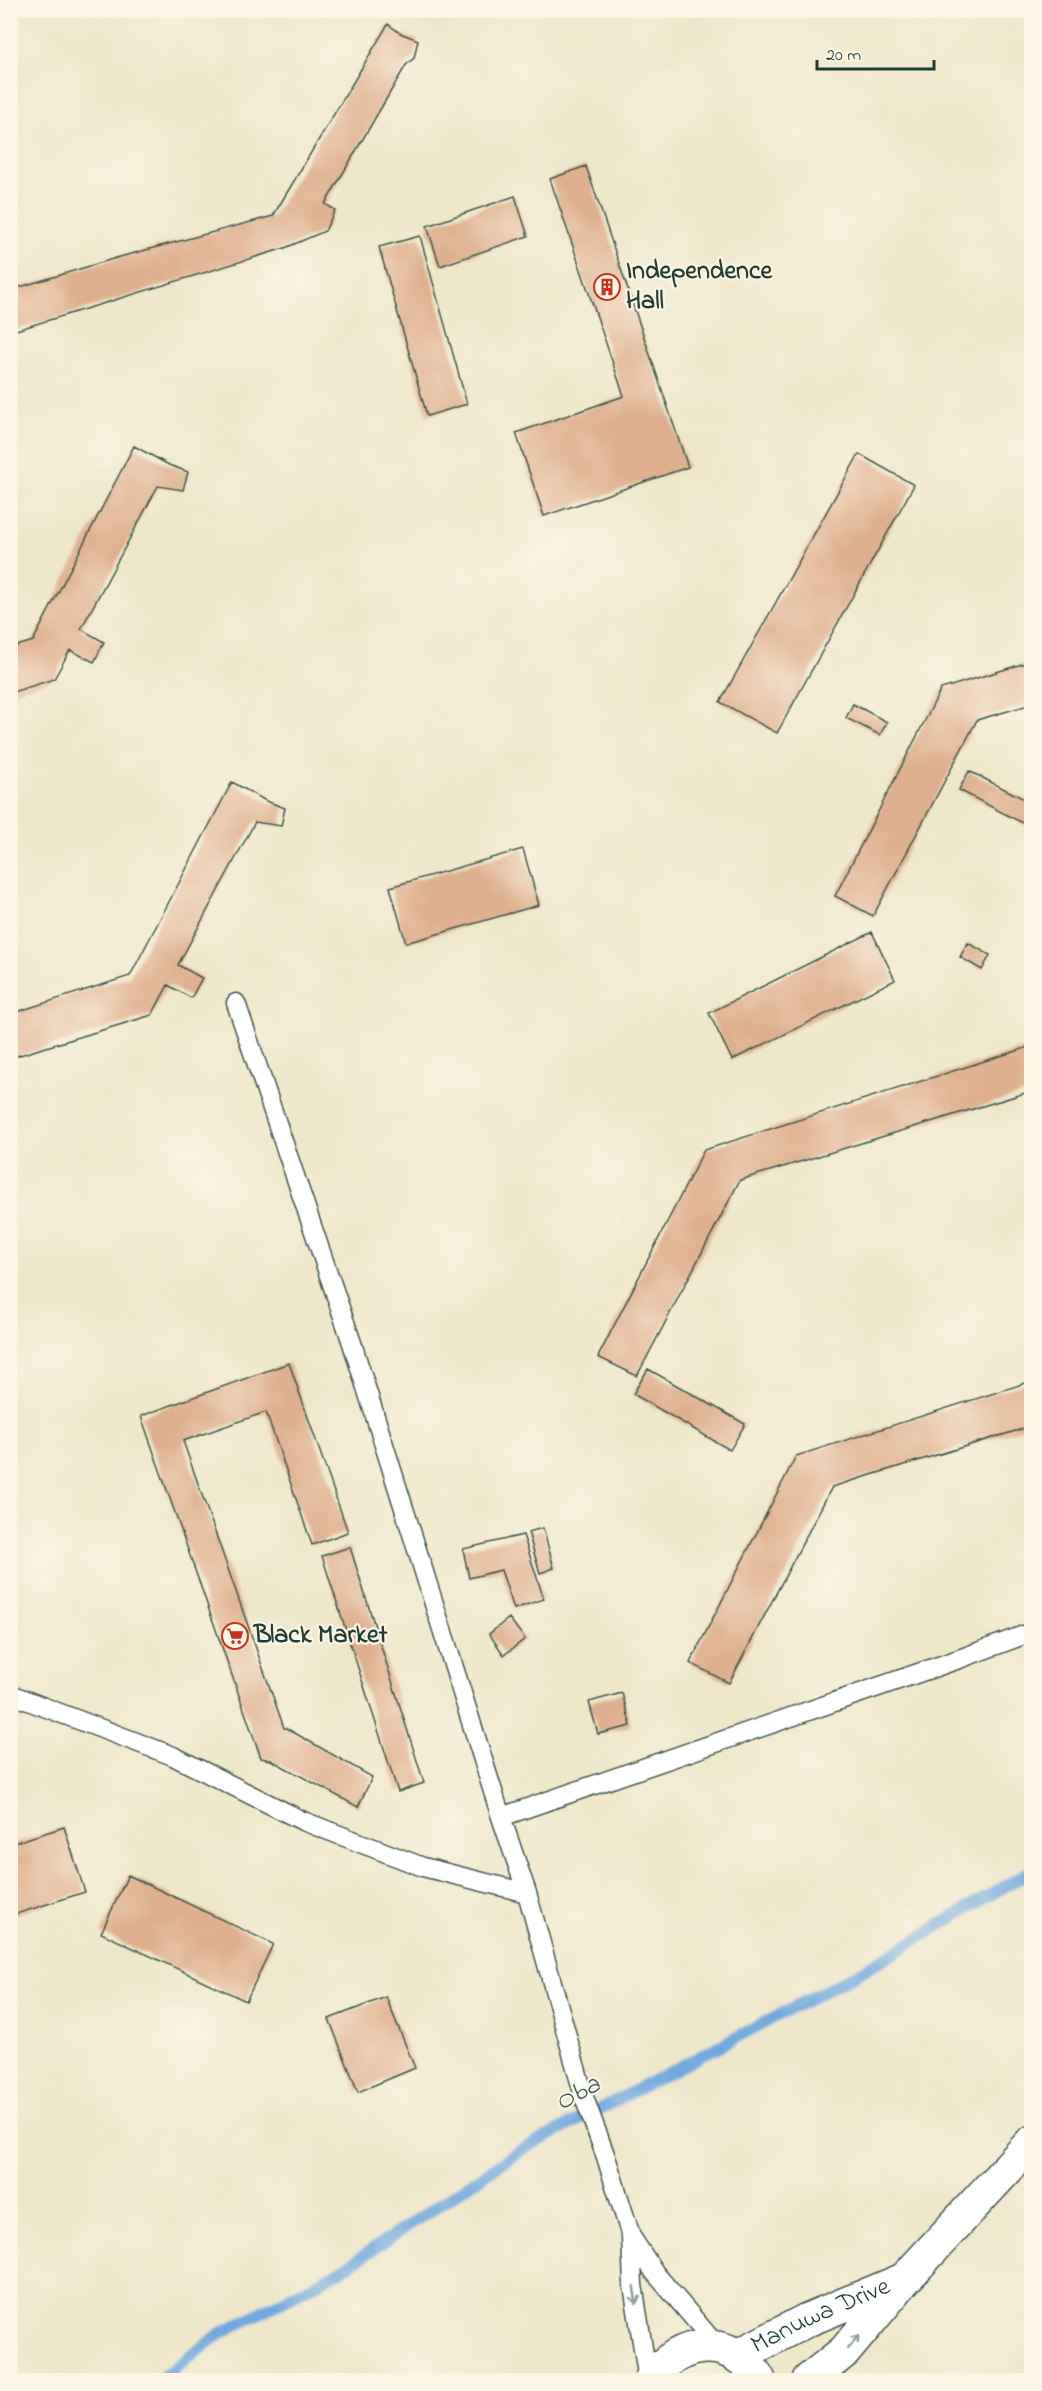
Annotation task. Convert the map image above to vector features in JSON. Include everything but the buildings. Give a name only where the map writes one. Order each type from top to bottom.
[{"type":"street","name":"Manuwa Drive","points":[[808,2380],[845,2351],[905,2279],[1032,2142]]},
{"type":"street","name":"Manuwa Drive","points":[[728,2351],[905,2279]]},
{"type":"street","points":[[650,2380],[660,2367],[676,2354],[697,2347],[728,2351],[754,2370],[759,2380]]},
{"type":"lane","points":[[236,1003],[352,1343],[527,1893],[585,2100],[631,2236],[633,2285],[650,2380]]},
{"type":"lane","points":[[501,1817],[1032,1632]]},
{"type":"lane","points":[[10,1694],[173,1756],[314,1825],[423,1867],[527,1893]]},
{"type":"lane","points":[[631,2236],[655,2273],[728,2351]]},
{"type":"waterway","name":"Oba","points":[[159,2380],[221,2333],[342,2270],[518,2152],[868,1968],[1032,1870]]},
{"type":"place","name":"Independence Hall","points":[[607,287]]},
{"type":"place","name":"Black Market","points":[[235,1636]]}]
